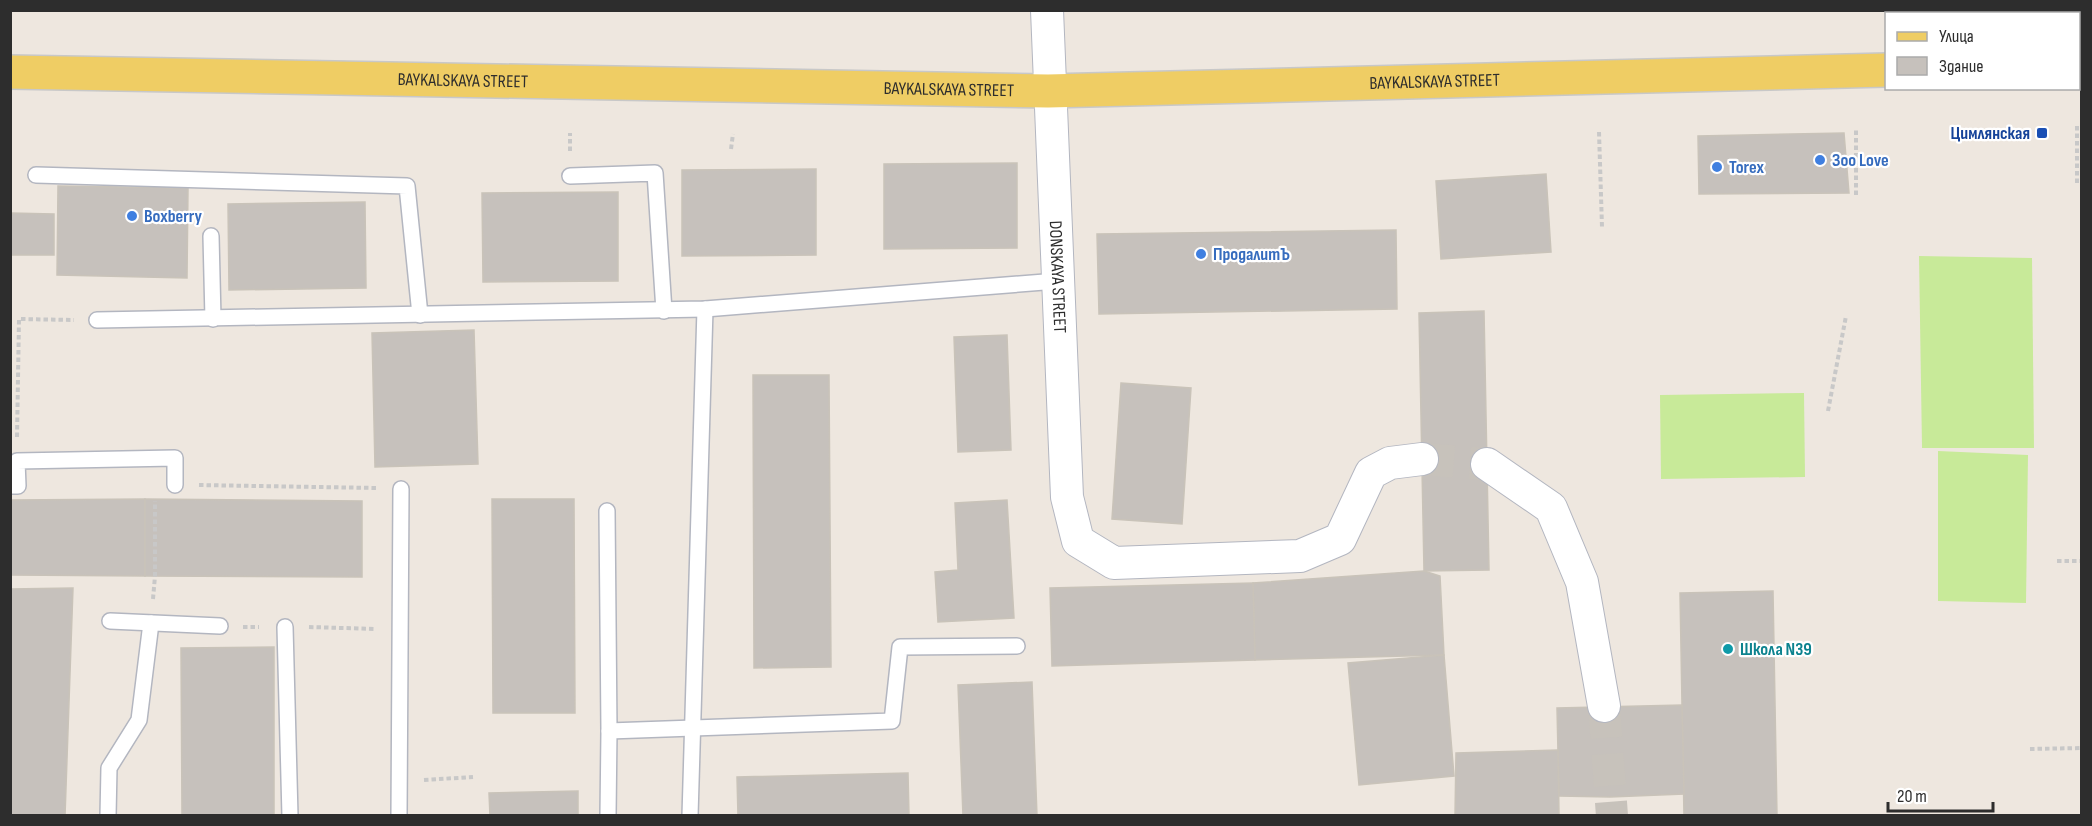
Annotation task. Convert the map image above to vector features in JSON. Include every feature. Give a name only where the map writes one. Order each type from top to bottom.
[{"type":"main road","name":"BAYKALSKAYA STREET","points":[[10,72],[1048,91],[1885,70]]},
{"type":"street","name":"DONSKAYA STREET","points":[[1047,10],[1048,91],[1067,497],[1078,541],[1114,563],[1300,556],[1341,538],[1371,472],[1390,463],[1422,459]]},
{"type":"street","points":[[1487,464],[1551,508],[1582,582],[1604,706]]},
{"type":"lane","points":[[570,176],[655,173],[664,310]]},
{"type":"lane","points":[[36,175],[407,186],[420,315]]},
{"type":"lane","points":[[211,236],[213,319]]},
{"type":"lane","points":[[97,320],[705,309],[1057,281]]},
{"type":"lane","points":[[690,816],[705,309]]},
{"type":"lane","points":[[10,486],[18,486],[17,461],[175,458],[175,484]]},
{"type":"lane","points":[[399,816],[401,489]]},
{"type":"lane","points":[[607,511],[608,816]]},
{"type":"lane","points":[[110,621],[220,626]]},
{"type":"lane","points":[[108,816],[109,768],[139,720],[151,623]]},
{"type":"lane","points":[[285,627],[290,816]]},
{"type":"lane","points":[[609,731],[892,721],[900,647],[1017,646]]},
{"type":"path","points":[[2077,125],[2077,183]]},
{"type":"path","points":[[1856,129],[1856,195]]},
{"type":"path","points":[[1599,132],[1602,227]]},
{"type":"path","points":[[731,149],[733,134]]},
{"type":"path","points":[[1828,411],[1846,316]]},
{"type":"path","points":[[17,461],[19,319],[97,320]]},
{"type":"path","points":[[151,623],[155,576],[153,485],[401,489]]},
{"type":"path","points":[[2057,561],[2082,561]]},
{"type":"path","points":[[2030,749],[2082,748]]},
{"type":"path","points":[[400,782],[473,777]]},
{"type":"green space","points":[[1919,256],[2032,258],[2034,448],[1922,448]]},
{"type":"green space","points":[[1804,393],[1805,477],[1661,479],[1660,395]]},
{"type":"green space","points":[[1938,451],[2028,455],[2026,603],[1938,601]]},
{"type":"building","points":[[1844,133],[1849,193],[1699,194],[1698,136]]},
{"type":"building","points":[[1017,163],[1017,248],[884,249],[884,164]]},
{"type":"building","points":[[816,169],[816,255],[682,256],[682,170]]},
{"type":"building","points":[[1546,174],[1551,252],[1441,259],[1436,181]]},
{"type":"building","points":[[58,186],[188,188],[187,278],[57,275]]},
{"type":"building","points":[[618,192],[618,281],[483,282],[482,193]]},
{"type":"building","points":[[365,202],[366,288],[229,290],[228,204]]},
{"type":"building","points":[[10,213],[54,214],[54,255],[10,255]]},
{"type":"building","points":[[1396,230],[1397,309],[1099,314],[1097,234]]},
{"type":"building","points":[[1484,311],[1489,570],[1424,571],[1419,313]]},
{"type":"building","points":[[474,330],[478,464],[375,467],[372,333]]},
{"type":"building","points":[[1007,335],[1011,450],[958,452],[954,337]]},
{"type":"building","points":[[753,375],[829,375],[831,667],[754,668]]},
{"type":"building","points":[[1121,383],[1191,388],[1182,524],[1112,519]]},
{"type":"building","points":[[145,499],[145,576],[10,575],[10,500]]},
{"type":"building","points":[[145,499],[362,501],[362,577],[145,576]]},
{"type":"building","points":[[492,499],[574,499],[575,713],[493,713]]},
{"type":"building","points":[[1007,500],[1014,618],[938,622],[935,572],[958,570],[955,503]]},
{"type":"building","points":[[1424,571],[1440,576],[1444,655],[1255,660],[1253,583]]},
{"type":"building","points":[[1253,583],[1255,660],[1052,666],[1050,588]]},
{"type":"building","points":[[73,588],[65,816],[10,816],[10,589]]},
{"type":"building","name":"Школа N39","points":[[1773,591],[1777,816],[1684,816],[1680,593]]},
{"type":"building","points":[[274,647],[274,816],[182,816],[181,648]]},
{"type":"building","points":[[1444,655],[1454,776],[1359,785],[1348,663]]},
{"type":"building","points":[[1032,682],[1037,816],[963,816],[958,685]]},
{"type":"building","points":[[1682,705],[1684,794],[1610,797],[1559,796],[1557,708]]},
{"type":"building","points":[[1558,750],[1559,816],[1455,816],[1456,753]]},
{"type":"building","points":[[908,773],[909,816],[738,816],[737,777]]},
{"type":"building","points":[[578,791],[578,816],[490,816],[489,793]]},
{"type":"tunnel","points":[[1422,459],[1487,464]]},
{"type":"tunnel","points":[[1604,706],[1612,816]]},
{"type":"place","name":"Цимлянская","points":[[2042,133]]},
{"type":"place","name":"Зоо Love","points":[[1820,160]]},
{"type":"place","name":"Torex","points":[[1717,167]]},
{"type":"place","name":"Boxberry","points":[[132,216]]},
{"type":"place","name":"ПродалитЪ","points":[[1201,254]]},
{"type":"place","name":"Школа N39","points":[[1728,649]]}]
